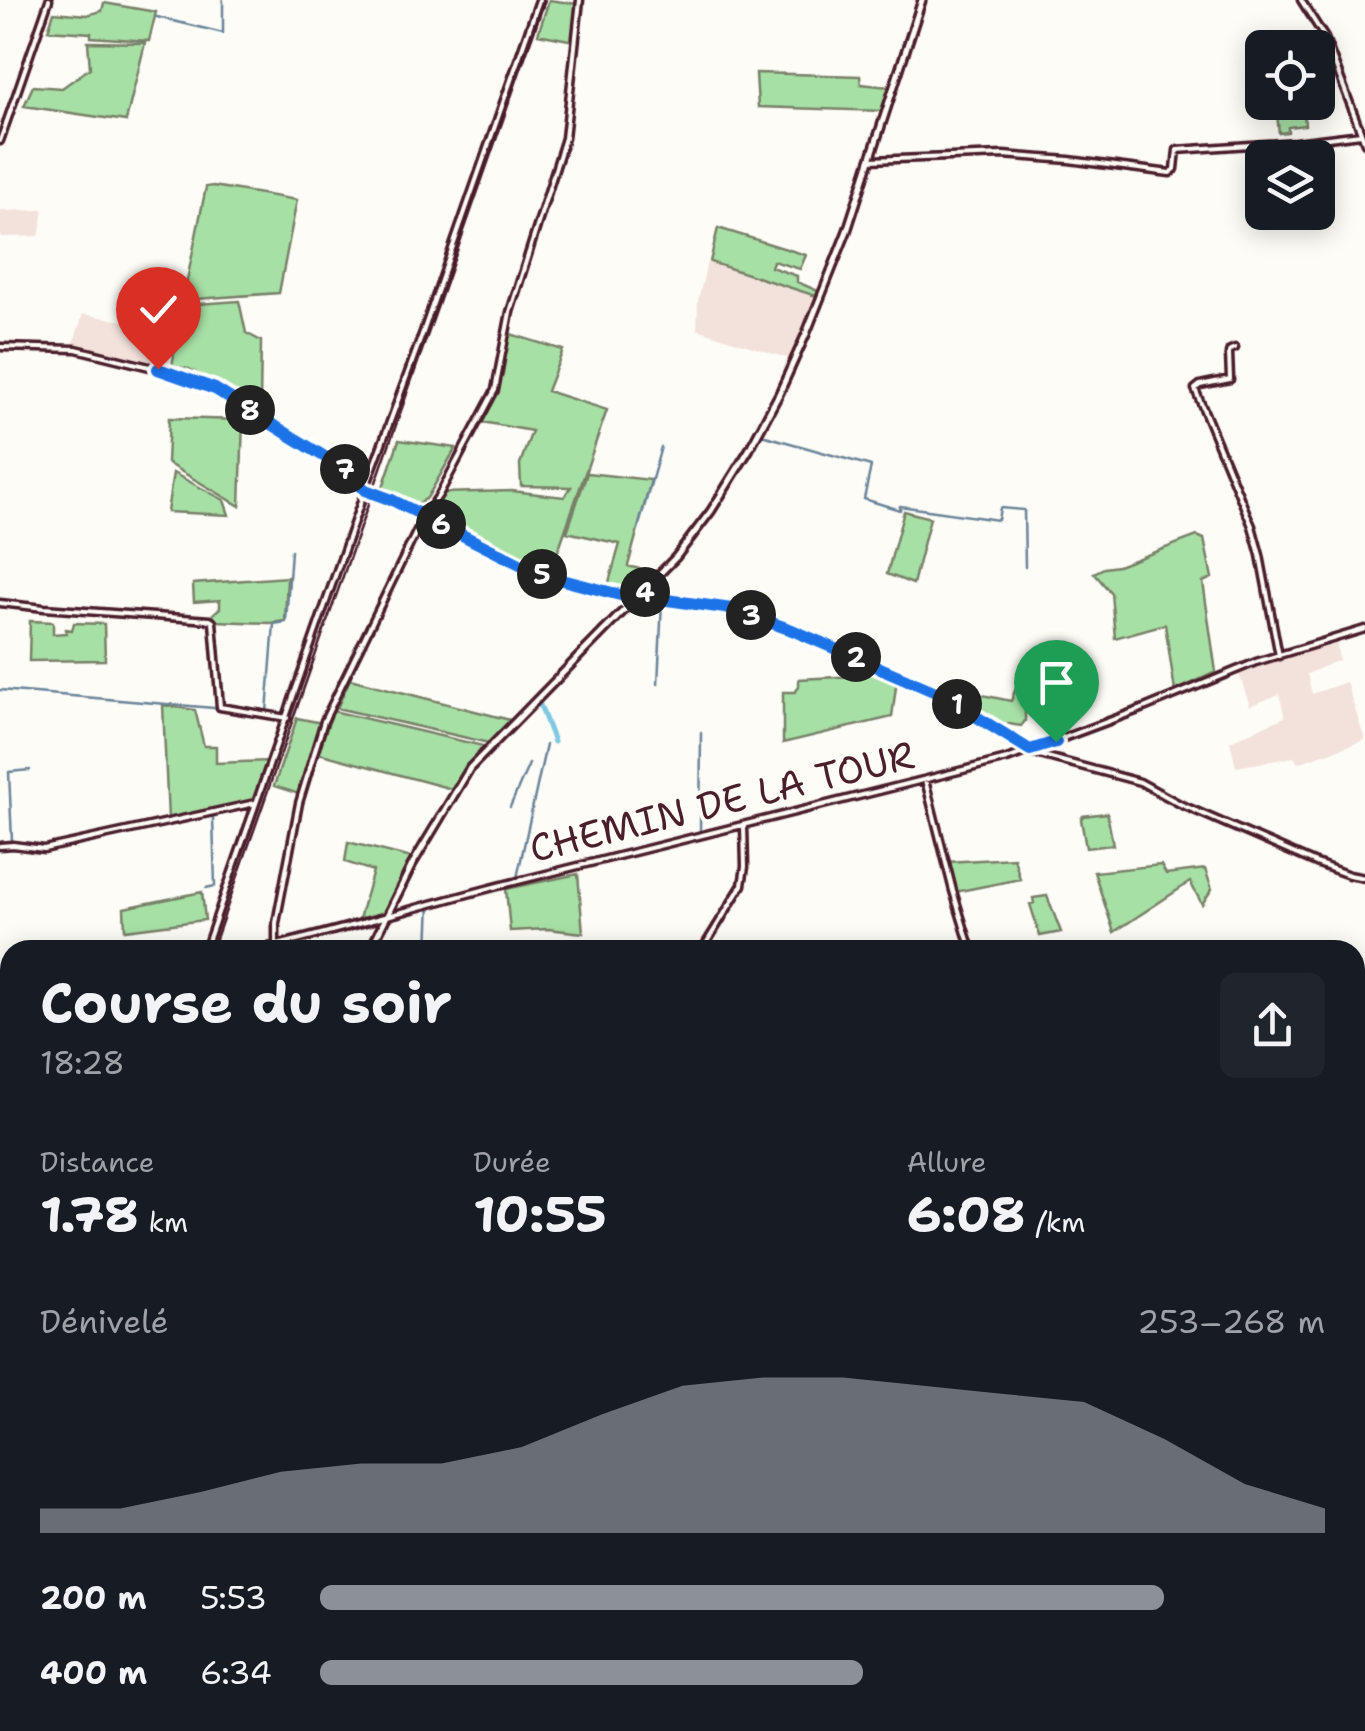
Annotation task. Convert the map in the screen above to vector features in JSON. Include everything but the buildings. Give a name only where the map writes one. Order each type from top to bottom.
[{"type":"street","points":[[0,141],[50,0]]},
{"type":"street","points":[[209,940],[539,0]]},
{"type":"street","points":[[275,940],[299,803],[324,721],[424,516],[495,390],[514,296],[562,155],[580,0]]},
{"type":"street","points":[[375,940],[412,864],[470,768],[676,558],[758,436],[806,334],[847,231],[922,0]]},
{"type":"street","points":[[1301,0],[1326,42],[1365,142]]},
{"type":"street","points":[[870,160],[1003,155],[1170,173],[1176,170],[1177,150],[1362,134]]},
{"type":"street","points":[[0,347],[76,348],[178,374],[215,389],[309,445],[346,470],[365,490],[532,570],[624,596],[634,603]]},
{"type":"street","points":[[1235,348],[1229,353],[1230,380],[1196,389],[1256,539],[1279,656]]},
{"type":"street","points":[[646,590],[660,599],[737,610],[808,636],[938,693],[1030,750],[1140,782],[1180,804],[1316,863],[1365,878]]},
{"type":"street","points":[[0,602],[210,620],[220,707],[287,718]]},
{"type":"street","name":"CHEMIN DE LA TOUR","points":[[305,940],[426,904],[1007,759],[1256,662],[1365,629]]},
{"type":"street","points":[[925,780],[968,940]]},
{"type":"street","points":[[0,846],[44,849],[257,802]]},
{"type":"street","points":[[708,940],[742,885],[744,826]]},
{"type":"shaded area","points":[[44,210],[39,236],[0,237],[0,211]]},
{"type":"shaded area","points":[[707,262],[818,298],[790,359],[697,329],[698,301]]},
{"type":"shaded area","points":[[83,314],[130,322],[132,318],[177,323],[168,368],[73,345]]},
{"type":"shaded area","points":[[1336,641],[1339,660],[1307,674],[1312,694],[1346,682],[1365,740],[1298,763],[1294,757],[1236,767],[1230,741],[1285,717],[1279,694],[1250,706],[1239,674]]},
{"type":"green space","points":[[549,0],[578,4],[574,41],[538,34]]},
{"type":"green space","points":[[104,3],[156,12],[149,41],[48,30],[54,12],[87,15],[102,11]]},
{"type":"green space","points":[[88,42],[145,43],[126,121],[24,106],[33,86],[62,88],[90,68]]},
{"type":"green space","points":[[756,73],[860,76],[861,84],[890,87],[882,111],[758,107]]},
{"type":"green space","points":[[1278,120],[1305,120],[1305,125],[1288,127],[1288,132],[1279,133]]},
{"type":"green space","points":[[206,187],[297,200],[279,293],[183,300]]},
{"type":"green space","points":[[718,228],[806,255],[800,269],[773,261],[771,267],[797,276],[797,282],[818,291],[816,296],[710,262]]},
{"type":"green space","points":[[239,301],[246,333],[261,341],[260,408],[189,369],[172,366],[183,305]]},
{"type":"green space","points":[[507,333],[563,350],[547,391],[607,410],[551,571],[433,513],[443,493],[512,491],[564,497],[571,487],[521,486],[520,464],[532,431],[482,422],[503,375]]},
{"type":"green space","points":[[169,418],[243,420],[240,506],[167,463]]},
{"type":"green space","points":[[399,440],[456,448],[427,498],[416,505],[383,487]]},
{"type":"green space","points":[[173,473],[224,500],[229,515],[167,512]]},
{"type":"green space","points":[[587,473],[651,480],[628,566],[655,573],[635,595],[607,589],[620,544],[567,532]]},
{"type":"green space","points":[[904,511],[930,518],[913,584],[887,574]]},
{"type":"green space","points":[[1197,536],[1204,539],[1212,578],[1203,582],[1216,672],[1175,691],[1165,624],[1115,638],[1111,593],[1094,573]]},
{"type":"green space","points":[[287,577],[285,621],[216,621],[213,614],[220,608],[220,600],[194,602],[193,584]]},
{"type":"green space","points":[[30,621],[53,622],[53,634],[72,630],[74,623],[104,624],[105,660],[29,661]]},
{"type":"green space","points":[[859,662],[897,679],[892,717],[783,743],[783,692],[795,692],[799,679],[857,676]]},
{"type":"green space","points":[[350,679],[510,720],[489,743],[337,708]]},
{"type":"green space","points":[[1016,688],[1025,690],[1025,721],[1021,726],[1008,724],[1006,730],[1019,740],[974,712],[974,696],[1011,701]]},
{"type":"green space","points":[[163,705],[195,710],[204,746],[216,746],[216,763],[269,761],[256,801],[168,819]]},
{"type":"green space","points":[[333,711],[483,746],[452,789],[318,753]]},
{"type":"green space","points":[[297,718],[322,723],[299,794],[274,786]]},
{"type":"green space","points":[[1107,813],[1113,845],[1086,848],[1081,819]]},
{"type":"green space","points":[[348,842],[412,858],[384,913],[359,919],[373,871],[345,862]]},
{"type":"green space","points":[[1014,858],[1020,879],[955,892],[947,862]]},
{"type":"green space","points":[[1161,865],[1166,874],[1205,869],[1212,889],[1202,904],[1190,882],[1114,932],[1094,872]]},
{"type":"green space","points":[[578,874],[583,933],[548,929],[510,931],[506,889]]},
{"type":"green space","points":[[202,892],[205,920],[125,930],[124,908]]},
{"type":"green space","points":[[1047,896],[1061,932],[1040,936],[1030,904],[1034,903],[1033,898]]},
{"type":"waterway","points":[[157,17],[223,33],[223,0]]},
{"type":"waterway","points":[[762,435],[871,466],[864,499],[900,510],[900,506],[998,520],[1000,508],[1024,510],[1025,567]]},
{"type":"waterway","points":[[638,529],[661,447]]},
{"type":"waterway","points":[[267,712],[274,624],[286,622],[291,550]]},
{"type":"waterway","points":[[669,598],[706,602]]},
{"type":"waterway","points":[[658,684],[662,602]]},
{"type":"waterway","points":[[1040,750],[1266,661],[1365,632]]},
{"type":"waterway","points":[[0,690],[214,708]]},
{"type":"waterway","points":[[540,705],[554,742]]},
{"type":"waterway","points":[[700,835],[701,733]]},
{"type":"waterway","points":[[517,878],[546,745]]},
{"type":"waterway","points":[[510,807],[529,764]]},
{"type":"waterway","points":[[12,841],[9,772],[30,770]]},
{"type":"waterway","points":[[206,888],[215,886],[213,818]]},
{"type":"waterway","points":[[394,912],[430,901],[428,940]]},
{"type":"railway","points":[[216,940],[545,0]]},
{"type":"route","points":[[158,369],[215,389],[309,445],[346,470],[365,490],[532,570],[624,596],[634,603],[646,590],[660,599],[737,610],[938,693],[1030,750],[1056,742]]}]
